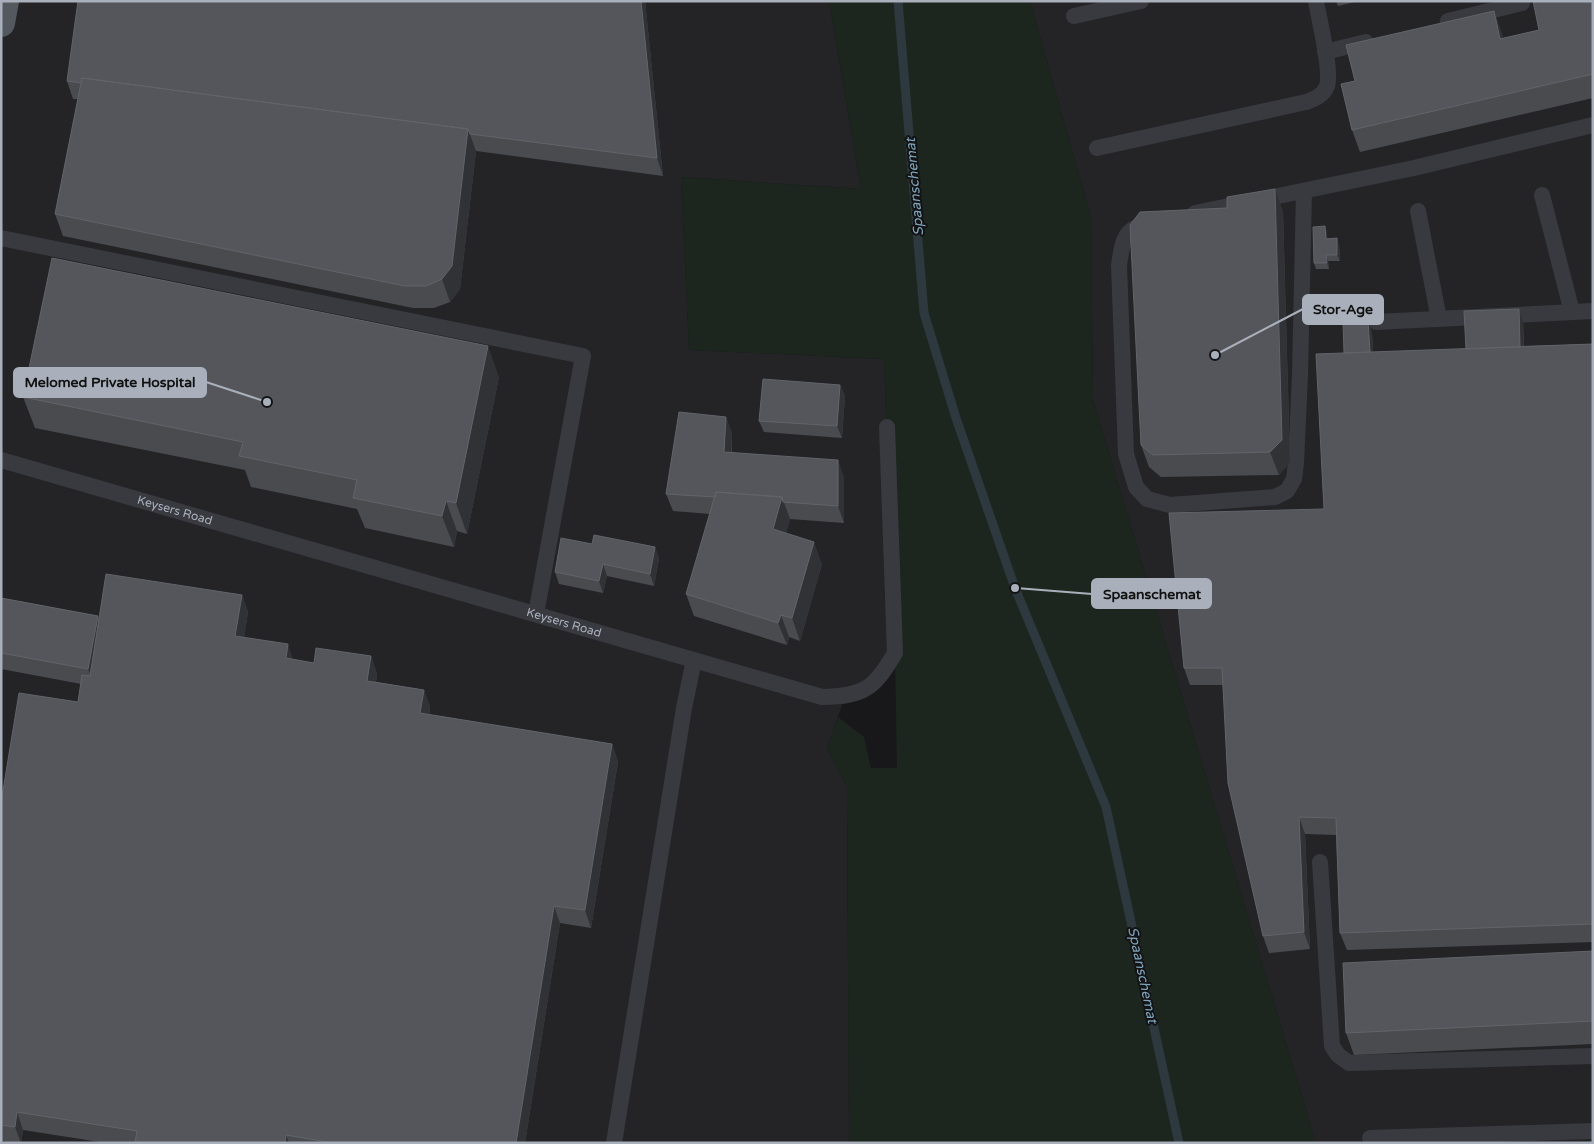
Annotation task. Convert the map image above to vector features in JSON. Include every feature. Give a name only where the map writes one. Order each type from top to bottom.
[{"type":"main road","points":[[1,23],[5,1]]},
{"type":"lane","points":[[1074,16],[1141,1]]},
{"type":"lane","points":[[1097,148],[1306,102],[1320,97],[1327,86],[1328,72],[1316,1]]},
{"type":"lane","points":[[1437,24],[1522,3]]},
{"type":"lane","points":[[1325,52],[1381,38]]},
{"type":"lane","points":[[1304,191],[1300,375],[1294,480],[1287,491],[1275,497],[1170,505],[1147,498],[1136,487],[1126,454],[1120,266],[1122,246],[1128,232],[1141,224],[1414,168],[1593,125]]},
{"type":"lane","points":[[1542,195],[1572,312]]},
{"type":"lane","points":[[1418,211],[1439,319]]},
{"type":"lane","points":[[1,238],[583,356],[536,614]]},
{"type":"lane","points":[[1376,322],[1593,311]]},
{"type":"lane","name":"Keysers Road","points":[[1,460],[822,697],[845,696],[867,689],[882,676],[895,653],[887,427]]},
{"type":"lane","points":[[614,1143],[694,660]]},
{"type":"lane","points":[[1320,862],[1332,1046],[1338,1056],[1349,1063],[1593,1056]]},
{"type":"lane","points":[[1370,1138],[1423,1140],[1593,1131]]},
{"type":"shaded area","points":[[1,1],[829,1],[861,189],[681,177],[689,350],[884,359],[895,653],[882,675],[845,696],[827,749],[847,787],[849,1143],[1,1143]]},
{"type":"shaded area","points":[[829,1],[1030,1],[1091,218],[1093,400],[1316,1143],[849,1143],[847,787],[827,749],[838,717],[864,737],[871,768],[897,768],[895,653],[884,359],[689,350],[681,177],[861,189]]},
{"type":"shaded area","points":[[1030,1],[1593,1],[1593,1143],[1316,1143],[1093,400],[1091,218]]},
{"type":"building","points":[[78,1],[641,1],[657,158],[470,134],[468,129],[82,78],[81,83],[67,81]]},
{"type":"building","points":[[1533,1],[1593,1],[1593,74],[1352,130],[1341,84],[1355,81],[1346,45],[1494,11],[1500,39],[1539,30]]},
{"type":"building","points":[[82,78],[468,129],[452,266],[442,279],[426,286],[405,286],[55,214]]},
{"type":"building","points":[[1275,189],[1282,440],[1270,452],[1153,455],[1141,445],[1130,225],[1140,212],[1227,208],[1227,197]]},
{"type":"building","points":[[1325,226],[1326,239],[1337,238],[1337,255],[1326,255],[1327,263],[1314,263],[1313,227]]},
{"type":"building","points":[[52,258],[488,346],[456,503],[446,501],[442,516],[353,498],[357,480],[239,456],[243,442],[23,397]]},
{"type":"building","points":[[1519,309],[1520,347],[1466,349],[1464,311]]},
{"type":"building","points":[[1368,320],[1370,352],[1344,353],[1343,321]]},
{"type":"building","points":[[1593,344],[1593,924],[1340,933],[1336,818],[1299,817],[1304,932],[1263,936],[1228,783],[1222,668],[1184,668],[1169,513],[1324,509],[1316,354]]},
{"type":"building","points":[[763,379],[840,385],[837,426],[759,421]]},
{"type":"building","points":[[679,412],[726,417],[724,452],[838,460],[838,506],[783,502],[782,497],[716,492],[715,497],[666,494]]},
{"type":"building","points":[[716,492],[782,497],[773,529],[814,542],[792,618],[781,615],[778,623],[686,594]]},
{"type":"building","points":[[594,535],[655,547],[650,574],[603,564],[599,581],[555,572],[561,538],[592,544]]},
{"type":"building","points":[[106,574],[242,595],[235,636],[288,644],[286,658],[314,663],[316,648],[371,656],[367,681],[424,690],[420,713],[612,744],[585,910],[554,906],[516,1143],[333,1143],[286,1135],[285,1143],[135,1143],[137,1131],[17,1112],[15,1127],[1,1125],[1,803],[19,693],[78,702],[82,675],[90,676]]},
{"type":"building","points":[[1,598],[98,616],[88,669],[1,653]]},
{"type":"building","points":[[1593,951],[1593,1021],[1346,1033],[1343,963]]},
{"type":"waterway","name":"Spaanschemat","points":[[898,1],[924,313],[956,418],[1015,588],[1106,807],[1179,1143]]},
{"type":"place","name":"Stor-Age","points":[[1215,355]]},
{"type":"place","name":"Melomed Private Hospital","points":[[267,402]]},
{"type":"place","name":"Spaanschemat","points":[[1015,588]]}]
